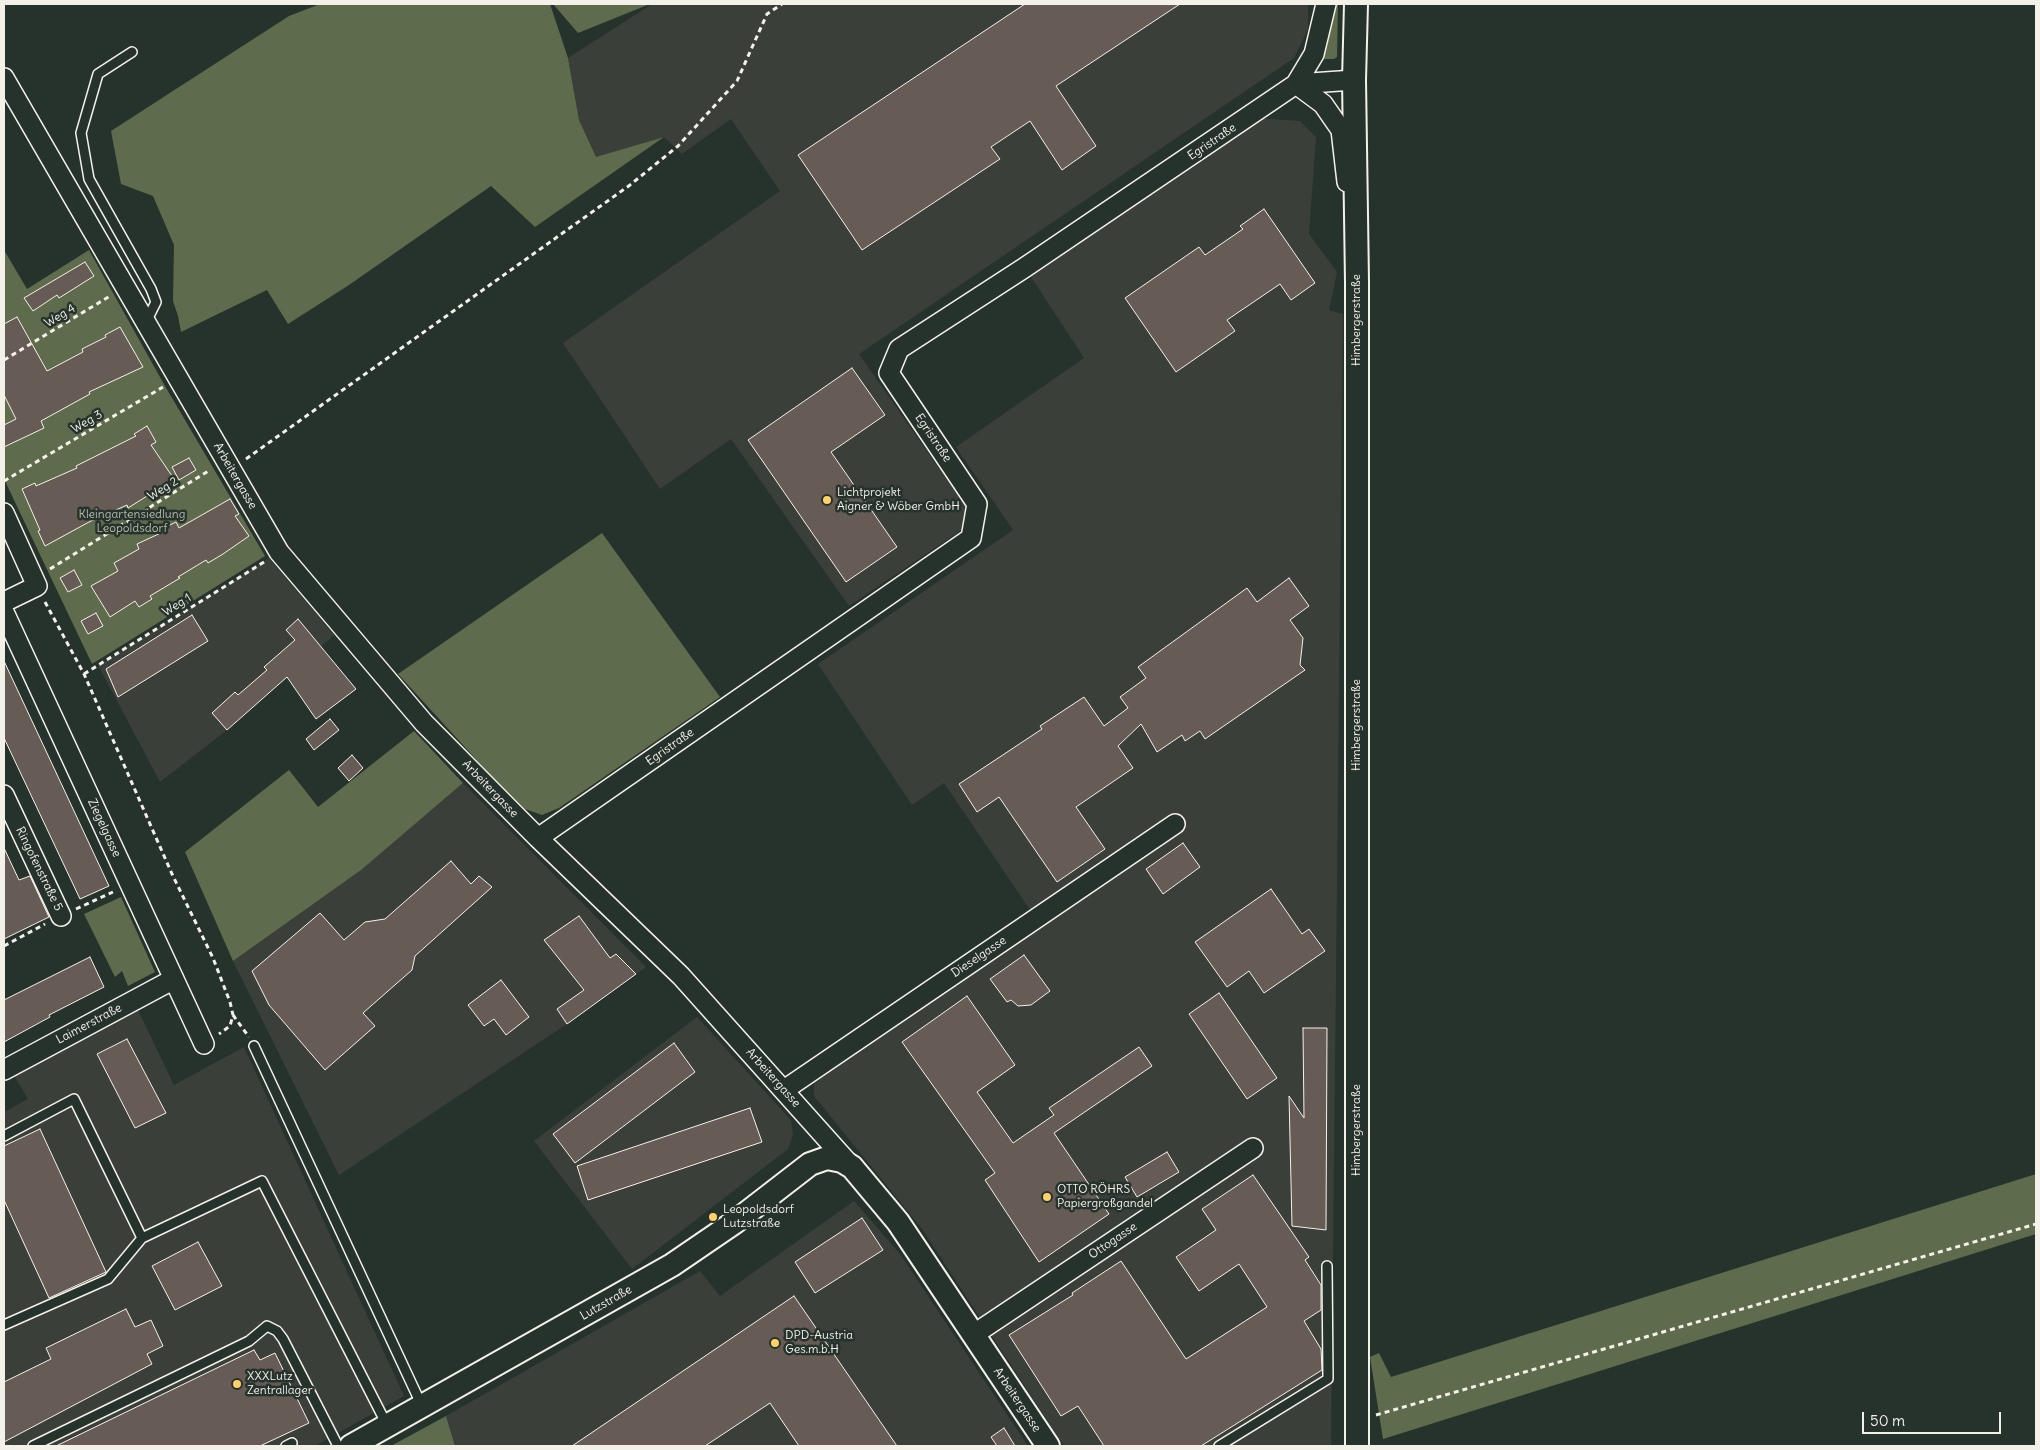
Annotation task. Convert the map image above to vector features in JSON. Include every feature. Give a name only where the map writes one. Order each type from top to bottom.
[{"type":"street","points":[[1296,84],[1314,54],[1326,4]]},
{"type":"street","name":"Himbergerstraße","points":[[1356,4],[1354,80],[1357,282],[1357,1446]]},
{"type":"street","name":"Arbeitergasse","points":[[4,78],[279,552],[424,723],[538,838],[681,976],[852,1167],[898,1222],[1048,1446]]},
{"type":"street","points":[[1296,84],[1354,80]]},
{"type":"street","points":[[1296,84],[1322,104],[1341,130],[1357,282]]},
{"type":"street","name":"Egristraße","points":[[538,838],[970,538],[977,504],[889,373],[898,349],[1024,268],[1296,84]]},
{"type":"street","points":[[4,513],[35,583],[4,602]]},
{"type":"street","name":"Ziegelgasse","points":[[4,612],[204,1044]]},
{"type":"street","name":"Ringofenstraße 5","points":[[4,796],[61,916]]},
{"type":"street","name":"Dieselgasse","points":[[784,1090],[1175,824]]},
{"type":"street","name":"Laimerstraße","points":[[4,1070],[174,979]]},
{"type":"street","name":"Ottogasse","points":[[973,1334],[1253,1148]]},
{"type":"street","name":"Lutzstraße","points":[[342,1441],[388,1426],[672,1265],[735,1222],[810,1164],[827,1158],[842,1161],[852,1167]]},
{"type":"lane","points":[[132,52],[98,74],[81,133],[89,179],[151,289],[156,302],[146,322]]},
{"type":"lane","points":[[254,1046],[422,1407]]},
{"type":"lane","points":[[4,1136],[74,1099],[142,1238]]},
{"type":"lane","points":[[4,1324],[108,1279],[142,1238],[262,1181],[388,1426]]},
{"type":"lane","points":[[1219,1446],[1328,1378],[1327,1266]]},
{"type":"lane","points":[[34,1446],[249,1340],[267,1326],[277,1331],[283,1339],[342,1441],[338,1446]]},
{"type":"path","name":"Weg 2","points":[[35,583],[228,465],[630,185],[678,146],[737,81],[767,14],[782,4]]},
{"type":"path","name":"Weg 4","points":[[4,360],[126,287]]},
{"type":"path","name":"Weg 3","points":[[4,480],[178,378]]},
{"type":"path","name":"Weg 1","points":[[84,674],[279,552]]},
{"type":"path","points":[[35,583],[84,674],[172,874],[213,958],[233,1015],[254,1046]]},
{"type":"path","points":[[204,1044],[230,1026],[233,1015]]},
{"type":"path","points":[[1373,1416],[2036,1224]]},
{"type":"shaded area","points":[[652,4],[1308,4],[1308,29],[1294,58],[859,354],[966,507],[965,519],[960,531],[849,606],[731,439],[660,489],[563,343],[780,191],[731,119],[682,154],[664,137],[596,158],[579,120],[568,58]]},
{"type":"shaded area","points":[[1255,118],[1300,121],[1316,137],[1309,234],[1337,272],[1329,310],[1343,314],[1331,1446],[1064,1446],[922,1229],[814,1096],[814,1083],[1041,926],[944,783],[912,805],[818,664],[1013,530],[956,447],[1084,358],[1031,277]]},
{"type":"shaded area","points":[[269,558],[334,635],[227,730],[160,782],[98,665]]},
{"type":"shaded area","points":[[463,783],[646,967],[567,1024],[339,1175],[233,961],[360,870]]},
{"type":"shaded area","points":[[137,1008],[174,1085],[244,1047],[404,1396],[315,1446],[4,1446],[4,1112],[28,1099],[13,1074]]},
{"type":"shaded area","points":[[697,1017],[791,1120],[793,1134],[788,1149],[632,1269],[534,1141]]},
{"type":"shaded area","points":[[854,1201],[900,1254],[1028,1446],[455,1446],[446,1416],[700,1271],[720,1296]]},
{"type":"green space","points":[[320,4],[550,4],[568,58],[579,120],[596,157],[664,137],[535,227],[491,186],[349,285],[288,324],[267,290],[181,332],[173,301],[174,245],[153,196],[121,184],[111,131],[289,16]]},
{"type":"green space","points":[[553,4],[650,4],[578,33]]},
{"type":"green space","points":[[1333,4],[1338,4],[1337,57],[1334,59],[1322,59]]},
{"type":"green space","name":"Kleingartensiedlung Leopoldsdorf","points":[[4,250],[27,289],[89,250],[165,386],[265,556],[92,664],[4,479]]},
{"type":"green space","points":[[602,533],[720,697],[559,808],[542,815],[525,809],[484,768],[398,674]]},
{"type":"green space","points":[[414,731],[463,783],[361,870],[233,961],[185,852],[289,770],[318,807]]},
{"type":"green space","points":[[121,897],[155,972],[128,986],[122,971],[115,977],[84,914]]},
{"type":"green space","points":[[2036,1174],[2036,1234],[1383,1439],[1370,1357],[1379,1353],[1391,1377]]},
{"type":"green space","points":[[446,1416],[455,1446],[391,1446]]},
{"type":"building","points":[[1025,4],[1180,4],[1056,86],[1096,146],[1062,170],[1030,121],[991,147],[1000,159],[862,250],[798,155]]},
{"type":"building","points":[[1264,209],[1315,283],[1291,300],[1280,284],[1227,320],[1235,331],[1176,372],[1125,298],[1199,247],[1205,255],[1243,229],[1240,226]]},
{"type":"building","points":[[85,262],[94,276],[59,298],[57,295],[33,311],[24,298]]},
{"type":"building","points":[[17,317],[47,371],[83,352],[82,349],[106,337],[105,335],[120,327],[143,367],[89,392],[90,394],[41,421],[44,428],[4,447],[4,425],[16,419],[4,395],[4,324]]},
{"type":"building","name":"Lichtprojekt Aigner & Wöber GmbH","points":[[852,368],[885,415],[831,452],[897,547],[846,582],[748,440]]},
{"type":"building","points":[[147,426],[156,442],[151,445],[174,479],[128,508],[127,505],[89,522],[45,546],[22,489],[35,483],[36,486],[77,468],[76,466],[136,436],[134,434]]},
{"type":"building","points":[[189,458],[196,470],[179,480],[172,467]]},
{"type":"building","points":[[230,499],[239,514],[235,516],[249,536],[208,563],[206,560],[178,577],[180,578],[150,596],[152,599],[139,607],[135,601],[110,617],[91,586],[118,571],[114,563],[139,549],[137,544],[163,532],[162,529],[176,522],[179,528]]},
{"type":"building","points":[[74,570],[82,585],[68,592],[60,578]]},
{"type":"building","points":[[1289,578],[1309,606],[1290,620],[1303,638],[1300,665],[1305,670],[1205,739],[1200,731],[1185,741],[1182,735],[1157,752],[1141,724],[1118,746],[1133,768],[1076,807],[1105,849],[1057,882],[999,797],[977,812],[959,784],[1042,729],[1040,726],[1084,697],[1104,726],[1128,708],[1120,697],[1146,678],[1138,667],[1247,588],[1257,602]]},
{"type":"building","points":[[96,613],[103,626],[88,634],[81,621]]},
{"type":"building","points":[[192,615],[208,641],[118,697],[106,669]]},
{"type":"building","points":[[298,619],[356,689],[316,719],[287,677],[227,730],[212,713],[235,692],[238,695],[267,670],[264,667],[295,640],[286,630]]},
{"type":"building","points":[[4,661],[109,886],[80,899],[4,738]]},
{"type":"building","points":[[330,719],[339,730],[314,750],[306,739]]},
{"type":"building","points":[[352,755],[363,768],[349,781],[338,768]]},
{"type":"building","points":[[1183,843],[1200,867],[1163,894],[1146,869]]},
{"type":"building","points":[[4,848],[19,880],[30,876],[49,917],[4,939]]},
{"type":"building","points":[[451,861],[471,884],[479,876],[492,887],[415,956],[412,970],[363,1013],[375,1026],[325,1070],[269,1005],[252,971],[320,913],[344,940],[365,922],[385,919]]},
{"type":"building","points":[[1271,889],[1302,934],[1309,929],[1325,951],[1264,993],[1249,971],[1227,987],[1195,942]]},
{"type":"building","points":[[579,916],[610,958],[616,954],[636,974],[567,1024],[557,1009],[584,990],[544,940]]},
{"type":"building","points":[[1024,955],[1050,991],[1031,1005],[1018,1006],[1011,1000],[1007,1002],[990,979]]},
{"type":"building","points":[[90,957],[104,987],[49,1015],[50,1017],[4,1042],[4,1000]]},
{"type":"building","points":[[501,980],[529,1017],[506,1035],[494,1019],[484,1026],[468,1005]]},
{"type":"building","points":[[1219,993],[1277,1078],[1247,1099],[1189,1014]]},
{"type":"building","points":[[967,996],[1015,1065],[977,1092],[1013,1143],[1054,1115],[1049,1108],[1139,1047],[1152,1066],[1054,1133],[1109,1214],[1039,1262],[985,1180],[995,1173],[902,1042]]},
{"type":"building","points":[[1303,1028],[1327,1028],[1326,1230],[1292,1226],[1289,1096],[1304,1118]]},
{"type":"building","points":[[127,1039],[166,1113],[135,1128],[97,1054]]},
{"type":"building","points":[[674,1043],[695,1072],[575,1163],[553,1134]]},
{"type":"building","points":[[750,1108],[762,1142],[588,1200],[577,1166]]},
{"type":"building","points":[[40,1129],[106,1272],[49,1298],[4,1200],[4,1146]]},
{"type":"building","points":[[1167,1152],[1179,1172],[1137,1197],[1125,1177]]},
{"type":"building","points":[[1253,1175],[1309,1257],[1305,1260],[1321,1285],[1321,1310],[1304,1321],[1321,1349],[1322,1370],[1201,1446],[1104,1446],[1078,1406],[1061,1416],[1009,1335],[1073,1295],[1072,1293],[1121,1261],[1186,1359],[1267,1307],[1239,1264],[1199,1291],[1176,1257],[1216,1230],[1202,1209]]},
{"type":"building","points":[[862,1218],[883,1250],[815,1293],[795,1262]]},
{"type":"building","points":[[198,1242],[222,1286],[175,1310],[152,1266]]},
{"type":"building","name":"DPD-Austria Ges.m.b.H","points":[[794,1296],[897,1446],[799,1446],[770,1403],[705,1446],[572,1446]]},
{"type":"building","points":[[126,1309],[135,1327],[151,1320],[163,1346],[147,1354],[152,1364],[4,1442],[4,1382],[51,1359],[46,1348]]},
{"type":"building","name":"XXXLutz Zentrallager","points":[[254,1350],[260,1360],[275,1353],[309,1423],[260,1446],[56,1446]]},
{"type":"building","points":[[1004,1428],[1015,1446],[997,1446],[991,1437]]},
{"type":"place","name":"Lichtprojekt Aigner & Wöber GmbH","points":[[827,500]]},
{"type":"place","name":"OTTO RÖHRS Papiergroßgandel","points":[[1047,1197]]},
{"type":"place","name":"Leopoldsdorf Lutzstraße","points":[[713,1217]]},
{"type":"place","name":"DPD-Austria Ges.m.b.H","points":[[775,1343]]},
{"type":"place","name":"XXXLutz Zentrallager","points":[[237,1384]]}]
